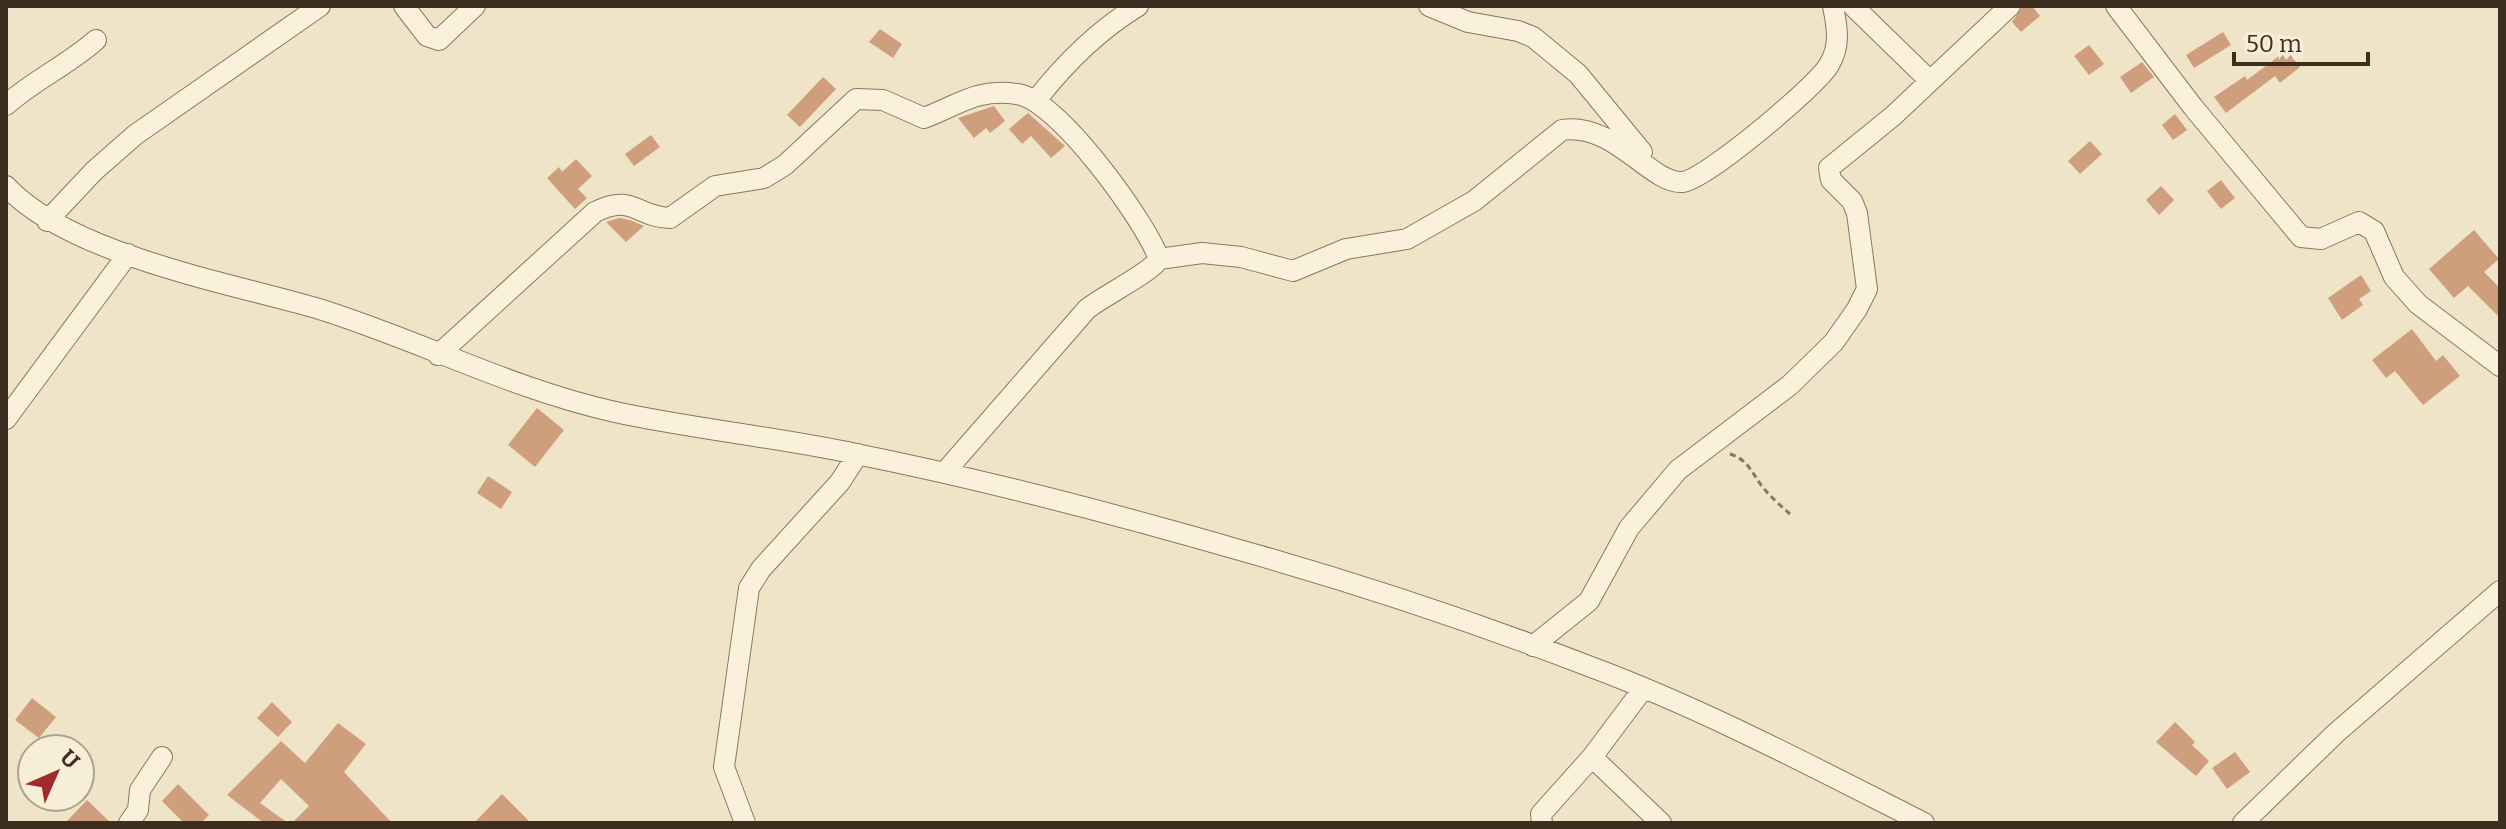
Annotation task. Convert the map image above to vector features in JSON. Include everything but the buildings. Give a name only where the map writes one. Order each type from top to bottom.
[{"type":"street","points":[[47,221],[94,171],[135,135],[320,6]]},
{"type":"street","points":[[404,6],[432,40],[449,33],[475,6]]},
{"type":"street","points":[[1037,99],[1083,46],[1108,24],[1138,6]]},
{"type":"street","points":[[1429,6],[1468,22],[1518,31],[1533,37],[1578,74],[1612,120],[1671,179]]},
{"type":"street","points":[[944,473],[1087,309],[1109,292],[1152,268],[1159,259],[1202,253],[1241,257],[1293,271],[1346,249],[1407,239],[1474,201],[1562,130],[1578,127],[1607,138],[1679,183],[1710,171],[1809,88],[1829,67],[1838,43],[1833,6]]},
{"type":"street","points":[[1853,6],[1929,80]]},
{"type":"street","points":[[1533,646],[1589,601],[1644,505],[1678,470],[1802,374],[1834,342],[1867,289],[1857,213],[1852,201],[1831,180],[1829,168],[1893,116],[2010,6]]},
{"type":"street","points":[[2116,6],[2193,107],[2301,237],[2321,239],[2359,222],[2368,226],[2394,277],[2418,304],[2500,366]]},
{"type":"street","points":[[6,105],[31,84],[71,62],[96,40]]},
{"type":"street","points":[[438,355],[595,212],[624,203],[670,218],[715,186],[764,178],[785,165],[856,99],[883,100],[924,118],[979,94],[1008,93],[1037,99],[1064,122],[1125,202],[1159,259]]},
{"type":"street","points":[[6,186],[28,209],[47,221],[128,254],[330,313],[541,391],[611,411],[858,454],[944,473],[1302,568],[1533,646],[1643,689],[1924,823]]},
{"type":"street","points":[[6,419],[128,254]]},
{"type":"street","points":[[745,823],[724,767],[749,588],[761,569],[840,482],[858,454]]},
{"type":"street","points":[[2243,823],[2336,733],[2500,591]]},
{"type":"street","points":[[1542,823],[1541,814],[1592,757],[1643,689]]},
{"type":"street","points":[[129,823],[138,810],[140,790],[162,757]]},
{"type":"street","points":[[1592,757],[1661,823]]},
{"type":"path","points":[[1702,451],[1740,457],[1754,471],[1764,489],[1790,514]]}]
